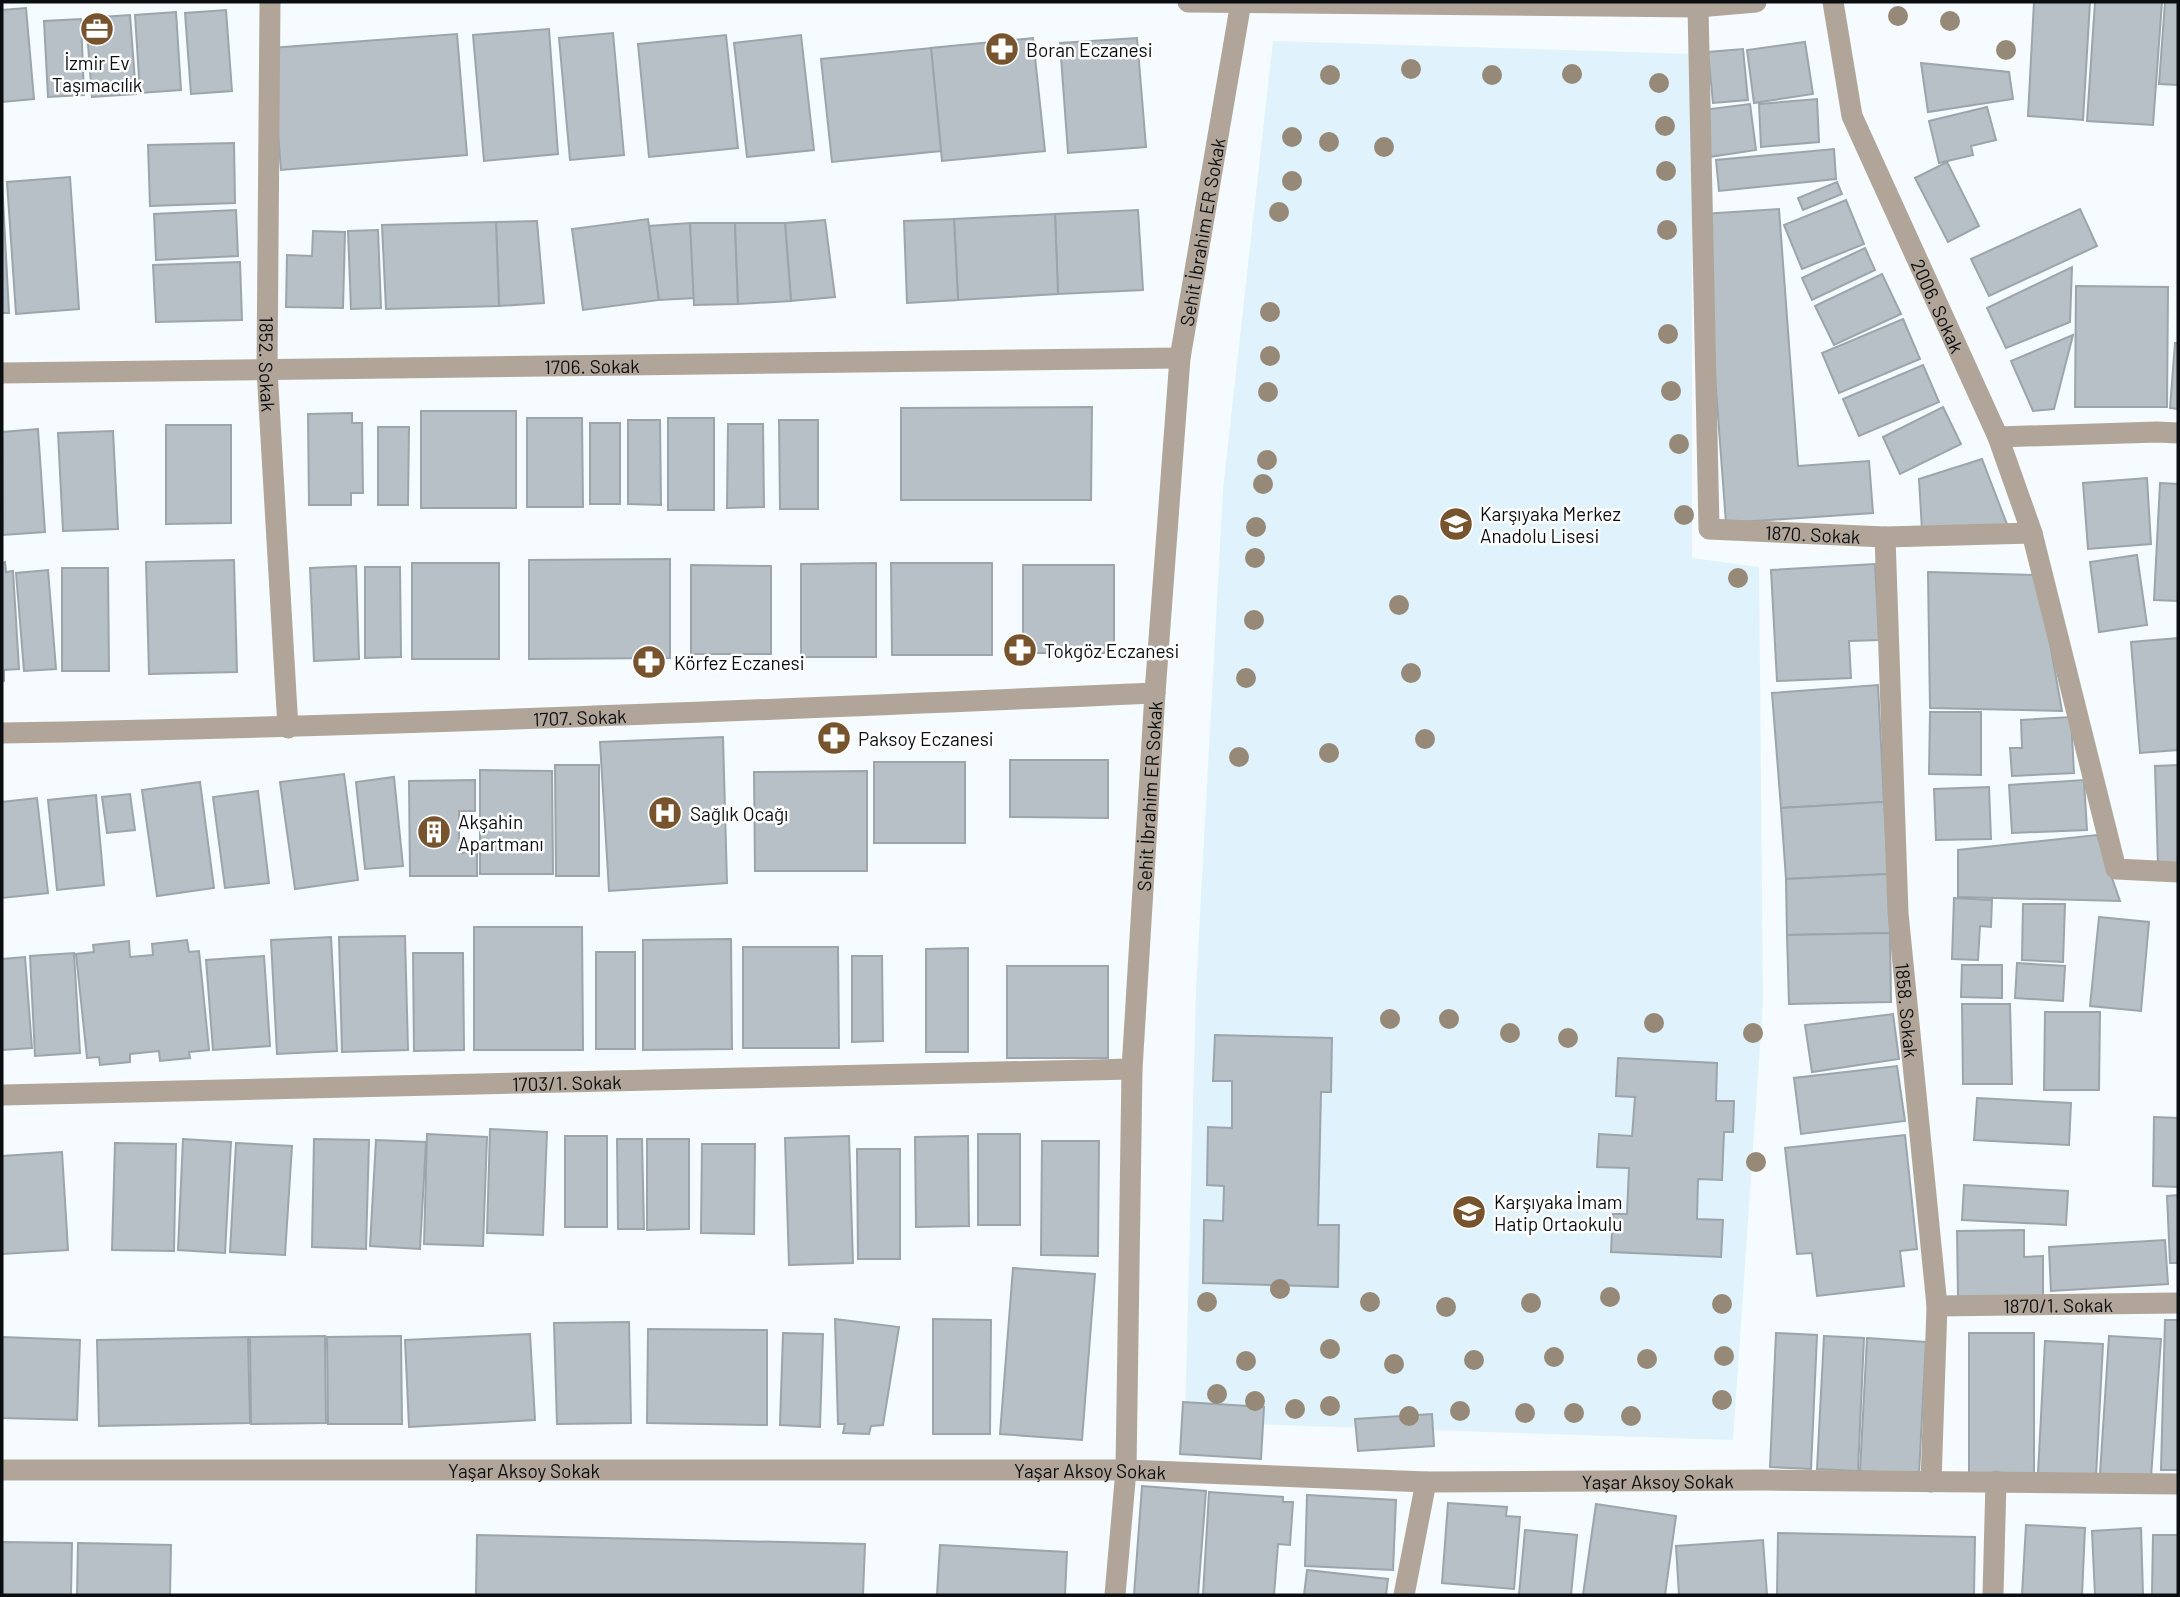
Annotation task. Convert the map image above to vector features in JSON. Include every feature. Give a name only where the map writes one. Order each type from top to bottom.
[{"type":"street","name":"1852. Sokak","points":[[270,2],[267,370],[288,728]]},
{"type":"street","points":[[1188,2],[1698,7],[1756,2]]},
{"type":"street","name":"2006. Sokak","points":[[1833,2],[1852,116],[1998,437],[2032,533]]},
{"type":"street","name":"Sehit İbrahim ER Sokak","points":[[1115,1595],[1126,1470],[1132,1069],[1155,693],[1180,358],[1241,3]]},
{"type":"street","name":"1870. Sokak","points":[[1698,7],[1709,529],[1885,537],[2032,533]]},
{"type":"street","name":"1706. Sokak","points":[[2,373],[1180,358]]},
{"type":"street","points":[[1998,437],[2178,433]]},
{"type":"street","points":[[2032,533],[2116,869],[2178,872]]},
{"type":"street","name":"1858. Sokak","points":[[1885,537],[1898,913],[1937,1306],[1931,1482]]},
{"type":"street","name":"1707. Sokak","points":[[2,733],[288,728],[1155,693]]},
{"type":"street","name":"1703/1. Sokak","points":[[2,1095],[1132,1069]]},
{"type":"street","name":"1870/1. Sokak","points":[[1937,1306],[2178,1303]]},
{"type":"street","name":"Yaşar Aksoy Sokak","points":[[2,1471],[1126,1470],[1426,1482],[1996,1481],[2178,1484]]},
{"type":"street","points":[[1993,1595],[1996,1481]]},
{"type":"street","points":[[1404,1595],[1426,1482]]},
{"type":"shaded area","name":"Karşıyaka Merkez Anadolu Lisesi","points":[[1273,41],[1692,54],[1692,558],[1759,567],[1763,1002],[1733,1440],[1185,1422],[1196,988],[1223,490]]},
{"type":"building","points":[[2034,2],[2090,2],[2083,120],[2028,116]]},
{"type":"building","points":[[2095,2],[2162,2],[2153,125],[2087,121]]},
{"type":"building","points":[[2165,2],[2178,2],[2178,85],[2159,84]]},
{"type":"building","points":[[26,8],[34,99],[2,102],[2,10]]},
{"type":"building","points":[[226,10],[232,91],[191,94],[185,13]]},
{"type":"building","points":[[176,12],[181,90],[140,93],[135,15]]},
{"type":"building","points":[[130,15],[136,94],[92,97],[86,18]]},
{"type":"building","points":[[81,19],[84,95],[48,97],[44,21]]},
{"type":"building","points":[[549,29],[558,154],[484,161],[473,35]]},
{"type":"building","points":[[613,33],[624,155],[570,160],[559,38]]},
{"type":"building","points":[[457,34],[467,155],[281,170],[271,48]]},
{"type":"building","points":[[726,35],[738,148],[649,157],[638,44]]},
{"type":"building","points":[[801,35],[814,150],[747,157],[734,43]]},
{"type":"building","points":[[1033,38],[1045,151],[942,161],[931,48]]},
{"type":"building","points":[[1137,38],[1146,147],[1068,153],[1060,43]]},
{"type":"building","points":[[1805,42],[1813,94],[1754,103],[1747,50]]},
{"type":"building","points":[[931,48],[941,151],[832,162],[821,59]]},
{"type":"building","points":[[1743,49],[1748,100],[1713,103],[1708,52]]},
{"type":"building","points":[[1921,63],[2009,72],[2013,99],[1928,112]]},
{"type":"building","points":[[1817,99],[1819,142],[1761,147],[1759,104]]},
{"type":"building","points":[[1750,104],[1756,150],[1709,157],[1702,110]]},
{"type":"building","points":[[1987,107],[1996,140],[1971,146],[1973,155],[1939,163],[1929,121]]},
{"type":"building","points":[[234,143],[235,203],[150,206],[148,145]]},
{"type":"building","points":[[1834,149],[1836,179],[1719,191],[1716,160]]},
{"type":"building","points":[[1947,162],[1979,226],[1948,242],[1915,178]]},
{"type":"building","points":[[70,177],[79,309],[16,314],[7,182]]},
{"type":"building","points":[[2,181],[9,313],[2,313]]},
{"type":"building","points":[[1837,182],[1842,194],[1803,210],[1798,198]]},
{"type":"building","points":[[1846,200],[1864,244],[1802,269],[1784,225]]},
{"type":"building","points":[[1779,209],[1798,466],[1869,461],[1873,513],[1726,523],[1703,214]]},
{"type":"building","points":[[2080,209],[2097,246],[1989,296],[1971,259]]},
{"type":"building","points":[[236,210],[238,256],[156,260],[154,214]]},
{"type":"building","points":[[1138,210],[1143,290],[1058,294],[1055,214]]},
{"type":"building","points":[[1055,214],[1058,294],[958,300],[954,219]]},
{"type":"building","points":[[648,219],[659,300],[583,310],[572,229]]},
{"type":"building","points":[[954,219],[958,300],[907,303],[904,221]]},
{"type":"building","points":[[825,220],[835,297],[791,301],[785,223]]},
{"type":"building","points":[[537,221],[544,303],[499,306],[496,222]]},
{"type":"building","points":[[496,222],[499,306],[386,309],[382,225]]},
{"type":"building","points":[[690,223],[695,298],[659,300],[649,226]]},
{"type":"building","points":[[690,223],[735,223],[738,304],[694,305]]},
{"type":"building","points":[[735,223],[785,223],[791,301],[738,304]]},
{"type":"building","points":[[378,230],[381,308],[351,309],[348,231]]},
{"type":"building","points":[[313,231],[345,232],[343,308],[286,307],[287,255],[312,256]]},
{"type":"building","points":[[1865,248],[1875,270],[1812,300],[1802,278]]},
{"type":"building","points":[[240,262],[242,320],[156,322],[153,265]]},
{"type":"building","points":[[2072,267],[2070,322],[2006,348],[1987,308]]},
{"type":"building","points":[[1882,274],[1901,314],[1834,345],[1815,306]]},
{"type":"building","points":[[2076,286],[2168,287],[2167,407],[2075,407]]},
{"type":"building","points":[[1903,319],[1920,359],[1839,393],[1822,353]]},
{"type":"building","points":[[2073,335],[2054,409],[2033,411],[2011,361]]},
{"type":"building","points":[[2175,343],[2178,343],[2178,409],[2170,408]]},
{"type":"building","points":[[1923,365],[1939,402],[1859,436],[1843,399]]},
{"type":"building","points":[[1092,407],[1091,500],[901,500],[901,408]]},
{"type":"building","points":[[1943,407],[1961,444],[1900,474],[1883,437]]},
{"type":"building","points":[[421,411],[516,411],[516,508],[421,508]]},
{"type":"building","points":[[352,413],[352,423],[362,423],[363,493],[351,493],[351,505],[309,505],[308,414]]},
{"type":"building","points":[[527,418],[582,418],[583,507],[527,507]]},
{"type":"building","points":[[668,418],[714,418],[714,510],[668,510]]},
{"type":"building","points":[[628,420],[660,420],[661,505],[628,504]]},
{"type":"building","points":[[779,420],[818,420],[818,509],[780,509]]},
{"type":"building","points":[[590,423],[620,423],[620,504],[590,504]]},
{"type":"building","points":[[728,424],[763,424],[764,507],[727,508]]},
{"type":"building","points":[[166,425],[231,425],[231,523],[166,524]]},
{"type":"building","points":[[378,427],[409,427],[408,505],[378,505]]},
{"type":"building","points":[[38,429],[45,532],[3,535],[2,432]]},
{"type":"building","points":[[113,431],[118,529],[63,531],[58,433]]},
{"type":"building","points":[[1982,459],[2008,527],[1922,530],[1919,479]]},
{"type":"building","points":[[2147,478],[2151,544],[2088,549],[2083,483]]},
{"type":"building","points":[[2160,483],[2178,484],[2178,601],[2154,600]]},
{"type":"building","points":[[2137,555],[2147,625],[2099,632],[2090,562]]},
{"type":"building","points":[[670,559],[670,658],[529,659],[529,560]]},
{"type":"building","points":[[234,560],[237,672],[149,674],[146,562]]},
{"type":"building","points":[[5,562],[6,572],[13,571],[19,669],[4,670],[2,682],[2,563]]},
{"type":"building","points":[[412,563],[499,563],[499,659],[412,659]]},
{"type":"building","points":[[876,563],[876,657],[801,657],[801,564]]},
{"type":"building","points":[[891,563],[992,563],[992,655],[892,655]]},
{"type":"building","points":[[1875,564],[1879,640],[1849,641],[1851,678],[1777,681],[1771,570]]},
{"type":"building","points":[[691,565],[771,566],[771,654],[691,654]]},
{"type":"building","points":[[1023,565],[1114,565],[1114,653],[1023,653]]},
{"type":"building","points":[[356,566],[359,659],[314,661],[310,568]]},
{"type":"building","points":[[365,567],[400,567],[401,657],[365,658]]},
{"type":"building","points":[[62,568],[108,568],[109,671],[62,671]]},
{"type":"building","points":[[48,570],[56,669],[24,671],[16,573]]},
{"type":"building","points":[[1928,572],[2038,575],[2062,711],[1930,708]]},
{"type":"building","points":[[2178,638],[2178,750],[2140,753],[2131,642]]},
{"type":"building","points":[[1878,685],[1884,802],[1781,808],[1772,693]]},
{"type":"building","points":[[1930,712],[1981,712],[1981,775],[1929,774]]},
{"type":"building","points":[[2071,717],[2074,773],[2012,776],[2010,748],[2022,748],[2021,720]]},
{"type":"building","name":"Sağlık Ocağı","points":[[723,737],[727,883],[609,891],[600,742]]},
{"type":"building","points":[[1010,760],[1108,760],[1108,818],[1010,817]]},
{"type":"building","points":[[874,762],[965,762],[965,843],[874,843]]},
{"type":"building","points":[[555,765],[599,765],[599,876],[556,876]]},
{"type":"building","points":[[2178,765],[2178,865],[2158,865],[2155,766]]},
{"type":"building","points":[[480,770],[552,771],[553,874],[480,874]]},
{"type":"building","points":[[867,771],[867,871],[755,871],[754,772]]},
{"type":"building","points":[[344,774],[358,880],[295,889],[280,782]]},
{"type":"building","points":[[394,777],[403,866],[365,869],[356,782]]},
{"type":"building","name":"Akşahin Apartmanı","points":[[475,780],[475,811],[459,811],[459,853],[477,852],[477,876],[410,876],[409,781]]},
{"type":"building","points":[[2084,780],[2087,830],[2012,833],[2009,785]]},
{"type":"building","points":[[200,782],[214,888],[157,896],[142,790]]},
{"type":"building","points":[[1989,787],[1991,839],[1936,840],[1934,789]]},
{"type":"building","points":[[258,791],[269,883],[225,888],[213,797]]},
{"type":"building","points":[[130,794],[135,830],[107,833],[102,797]]},
{"type":"building","points":[[96,795],[104,885],[57,890],[48,800]]},
{"type":"building","points":[[37,798],[48,893],[2,898],[2,802]]},
{"type":"building","points":[[1884,802],[1888,874],[1786,879],[1781,808]]},
{"type":"building","points":[[2097,835],[2120,901],[1958,897],[1958,850]]},
{"type":"building","points":[[1888,874],[1890,933],[1787,935],[1786,879]]},
{"type":"building","points":[[1954,898],[1992,900],[1991,927],[1980,926],[1978,960],[1952,959]]},
{"type":"building","points":[[2023,904],[2065,904],[2063,962],[2022,960]]},
{"type":"building","points":[[2099,917],[2149,922],[2141,1011],[2090,1006]]},
{"type":"building","points":[[474,927],[582,927],[583,1050],[474,1050]]},
{"type":"building","points":[[1890,933],[1891,1002],[1789,1004],[1787,935]]},
{"type":"building","points":[[405,936],[408,1050],[342,1052],[339,937]]},
{"type":"building","points":[[331,937],[337,1051],[277,1054],[271,940]]},
{"type":"building","points":[[731,939],[732,1049],[643,1050],[643,940]]},
{"type":"building","points":[[187,940],[189,952],[199,951],[209,1050],[189,1052],[190,1058],[160,1061],[159,1051],[130,1054],[130,1062],[100,1065],[99,1057],[87,1058],[76,954],[94,952],[93,945],[129,941],[130,957],[153,955],[152,944]]},
{"type":"building","points":[[743,947],[838,947],[839,1048],[743,1048]]},
{"type":"building","points":[[968,948],[968,1052],[926,1052],[926,949]]},
{"type":"building","points":[[596,952],[635,952],[635,1049],[596,1049]]},
{"type":"building","points":[[74,953],[80,1053],[35,1056],[30,956]]},
{"type":"building","points":[[413,953],[463,953],[464,1050],[414,1051]]},
{"type":"building","points":[[264,956],[270,1046],[213,1050],[206,960]]},
{"type":"building","points":[[852,956],[882,956],[883,1041],[852,1042]]},
{"type":"building","points":[[25,957],[32,1048],[2,1050],[2,959]]},
{"type":"building","points":[[2017,963],[2065,966],[2063,1001],[2015,998]]},
{"type":"building","points":[[1962,965],[2002,965],[2002,998],[1961,997]]},
{"type":"building","points":[[1007,966],[1108,966],[1108,1058],[1007,1058]]},
{"type":"building","points":[[1962,1004],[2010,1004],[2012,1084],[1963,1084]]},
{"type":"building","points":[[2045,1012],[2100,1012],[2099,1090],[2044,1090]]},
{"type":"building","points":[[1893,1014],[1899,1059],[1812,1072],[1805,1025]]},
{"type":"building","points":[[1215,1035],[1332,1038],[1331,1092],[1321,1092],[1318,1225],[1339,1225],[1338,1287],[1203,1283],[1204,1220],[1223,1221],[1224,1186],[1207,1185],[1208,1127],[1232,1128],[1232,1081],[1213,1081]]},
{"type":"building","points":[[1618,1058],[1717,1063],[1716,1101],[1734,1101],[1733,1132],[1724,1132],[1722,1180],[1698,1179],[1697,1219],[1723,1220],[1721,1257],[1611,1252],[1613,1214],[1627,1214],[1629,1168],[1597,1167],[1599,1134],[1632,1136],[1635,1097],[1616,1096]]},
{"type":"building","points":[[1897,1066],[1905,1121],[1801,1134],[1794,1078]]},
{"type":"building","points":[[1977,1098],[2071,1103],[2069,1145],[1974,1140]]},
{"type":"building","points":[[2154,1117],[2178,1118],[2178,1187],[2153,1186]]},
{"type":"building","points":[[490,1129],[547,1132],[543,1235],[487,1233]]},
{"type":"building","points":[[427,1134],[487,1137],[483,1246],[424,1244]]},
{"type":"building","points":[[978,1134],[1020,1134],[1020,1225],[978,1225]]},
{"type":"building","points":[[1905,1135],[1917,1249],[1900,1251],[1904,1286],[1817,1296],[1812,1253],[1797,1254],[1785,1148]]},
{"type":"building","points":[[565,1136],[607,1136],[607,1227],[565,1227]]},
{"type":"building","points":[[849,1136],[853,1263],[789,1265],[785,1138]]},
{"type":"building","points":[[968,1136],[969,1226],[916,1227],[915,1137]]},
{"type":"building","points":[[183,1139],[231,1142],[225,1253],[178,1250]]},
{"type":"building","points":[[314,1139],[369,1140],[366,1249],[312,1247]]},
{"type":"building","points":[[617,1139],[642,1139],[644,1229],[618,1229]]},
{"type":"building","points":[[647,1139],[689,1139],[689,1229],[647,1230]]},
{"type":"building","points":[[376,1140],[426,1142],[420,1249],[370,1246]]},
{"type":"building","points":[[1042,1141],[1099,1141],[1098,1256],[1041,1255]]},
{"type":"building","points":[[115,1143],[176,1144],[174,1251],[112,1250]]},
{"type":"building","points":[[236,1143],[292,1146],[285,1255],[230,1252]]},
{"type":"building","points":[[702,1144],[755,1144],[754,1234],[701,1233]]},
{"type":"building","points":[[857,1149],[900,1149],[900,1259],[858,1259]]},
{"type":"building","points":[[62,1152],[68,1250],[2,1254],[2,1156]]},
{"type":"building","points":[[1964,1185],[2068,1191],[2066,1225],[1962,1220]]},
{"type":"building","points":[[2178,1195],[2178,1263],[2170,1263],[2167,1196]]},
{"type":"building","points":[[2024,1230],[2024,1257],[2043,1256],[2043,1296],[1958,1297],[1957,1231]]},
{"type":"building","points":[[2165,1240],[2168,1284],[2051,1291],[2049,1247]]},
{"type":"building","points":[[1013,1268],[1095,1274],[1082,1440],[1000,1434]]},
{"type":"building","points":[[835,1319],[899,1327],[883,1425],[871,1426],[869,1434],[843,1433],[845,1424],[838,1424]]},
{"type":"building","points":[[933,1319],[991,1320],[990,1434],[933,1434]]},
{"type":"building","points":[[2165,1320],[2178,1320],[2178,1470],[2161,1470]]},
{"type":"building","points":[[629,1322],[631,1423],[557,1424],[554,1323]]},
{"type":"building","points":[[648,1329],[767,1330],[767,1425],[647,1423]]},
{"type":"building","points":[[783,1333],[823,1334],[820,1427],[780,1425]]},
{"type":"building","points":[[1776,1333],[1817,1335],[1811,1469],[1770,1467]]},
{"type":"building","points":[[1969,1333],[2034,1333],[2034,1473],[1969,1474]]},
{"type":"building","points":[[530,1334],[535,1420],[409,1427],[405,1340]]},
{"type":"building","points":[[325,1336],[326,1423],[251,1424],[250,1337]]},
{"type":"building","points":[[401,1336],[402,1424],[328,1424],[327,1337]]},
{"type":"building","points":[[1824,1336],[1864,1338],[1858,1471],[1817,1469]]},
{"type":"building","points":[[2109,1336],[2161,1339],[2151,1477],[2100,1474]]},
{"type":"building","points":[[2,1337],[80,1340],[77,1420],[2,1418]]},
{"type":"building","points":[[248,1337],[250,1423],[99,1426],[97,1340]]},
{"type":"building","points":[[1867,1338],[1926,1342],[1919,1474],[1860,1471]]},
{"type":"building","points":[[2045,1341],[2103,1344],[2096,1476],[2038,1473]]},
{"type":"building","points":[[1183,1402],[1264,1407],[1261,1459],[1180,1454]]},
{"type":"building","points":[[1432,1414],[1434,1446],[1358,1451],[1355,1419]]},
{"type":"building","points":[[1142,1486],[1206,1491],[1198,1595],[1134,1595]]},
{"type":"building","points":[[1209,1492],[1283,1497],[1283,1502],[1293,1502],[1290,1545],[1278,1544],[1274,1595],[1203,1595]]},
{"type":"building","points":[[1307,1495],[1396,1500],[1393,1570],[1305,1566]]},
{"type":"building","points":[[1448,1503],[1507,1507],[1506,1516],[1520,1517],[1514,1589],[1442,1583]]},
{"type":"building","points":[[1596,1504],[1676,1516],[1665,1595],[1583,1595]]},
{"type":"building","points":[[2026,1525],[2085,1528],[2082,1595],[2022,1595]]},
{"type":"building","points":[[2141,1528],[2143,1595],[2095,1595],[2092,1531]]},
{"type":"building","points":[[1525,1530],[1577,1535],[1571,1595],[1519,1595]]},
{"type":"building","points":[[1778,1533],[1975,1537],[1974,1595],[1777,1595]]},
{"type":"building","points":[[477,1535],[865,1544],[863,1595],[476,1595]]},
{"type":"building","points":[[2153,1535],[2178,1535],[2178,1595],[2152,1595]]},
{"type":"building","points":[[1763,1540],[1767,1595],[1679,1595],[1676,1546]]},
{"type":"building","points":[[2,1542],[72,1543],[71,1595],[2,1595]]},
{"type":"building","points":[[78,1543],[171,1545],[170,1595],[77,1595]]},
{"type":"building","points":[[940,1545],[1067,1552],[1065,1595],[937,1595]]},
{"type":"building","points":[[1307,1570],[1388,1579],[1386,1595],[1304,1595]]},
{"type":"place","name":"İzmir Ev Taşımacılık","points":[[97,29]]},
{"type":"place","name":"Boran Eczanesi","points":[[1002,49]]},
{"type":"place","name":"Karşıyaka Merkez Anadolu Lisesi","points":[[1456,524]]},
{"type":"place","name":"Tokgöz Eczanesi","points":[[1020,650]]},
{"type":"place","name":"Körfez Eczanesi","points":[[649,662]]},
{"type":"place","name":"Paksoy Eczanesi","points":[[834,738]]},
{"type":"place","name":"Sağlık Ocağı","points":[[665,813]]},
{"type":"place","name":"Akşahin Apartmanı","points":[[434,832]]},
{"type":"place","name":"Karşıyaka İmam Hatip Ortaokulu","points":[[1469,1212]]}]
